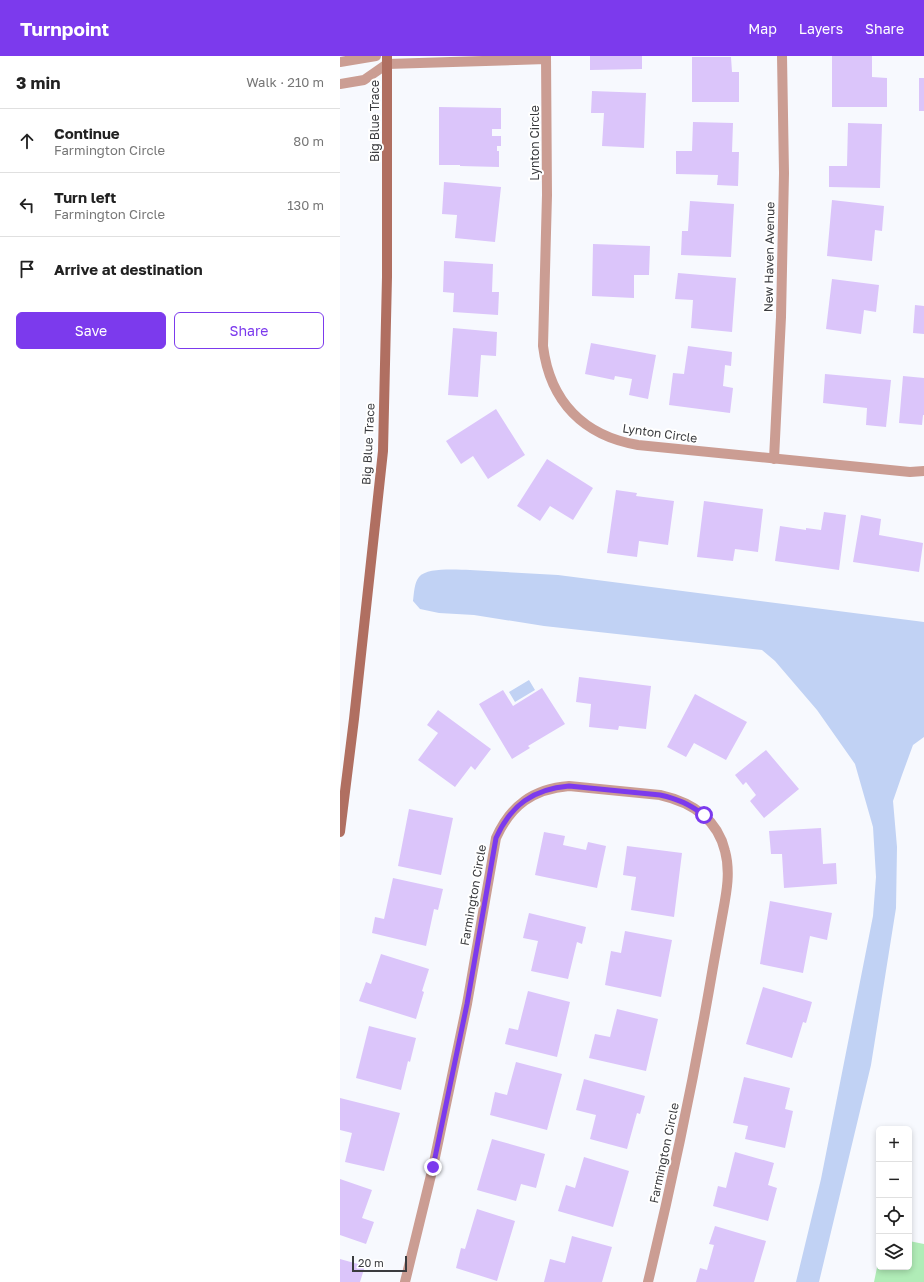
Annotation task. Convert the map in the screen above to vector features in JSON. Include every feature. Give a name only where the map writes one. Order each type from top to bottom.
[{"type":"street","points":[[340,62],[376,56],[387,60],[546,58]]},
{"type":"street","name":"New Haven Avenue","points":[[774,459],[781,294],[784,173],[782,56]]},
{"type":"street","name":"Lynton Circle","points":[[546,58],[547,195],[543,346],[548,372],[553,385],[560,397],[577,417],[587,426],[611,438],[623,442],[774,459],[910,472],[924,471]]},
{"type":"street","points":[[340,84],[364,80],[387,60]]},
{"type":"street","name":"Big Blue Trace","points":[[340,832],[354,719],[383,451],[387,270],[387,60]]},
{"type":"street","name":"Farmington Circle","points":[[405,1282],[433,1167],[460,1035],[496,838],[509,814],[530,797],[542,791],[569,786],[660,795],[687,803],[704,815],[713,825],[720,836],[728,862],[728,876],[724,903],[696,1063],[667,1204],[648,1282]]},
{"type":"green space","points":[[912,1242],[924,1244],[924,1282],[874,1282],[876,1270],[912,1270]]},
{"type":"water","points":[[435,570],[470,570],[558,575],[924,622],[924,737],[913,745],[893,801],[897,847],[896,908],[871,1065],[819,1282],[796,1282],[821,1179],[873,916],[876,877],[873,827],[855,764],[817,710],[775,661],[762,650],[544,626],[474,615],[439,613],[420,609],[413,601],[416,582],[423,574]]},
{"type":"water","points":[[529,680],[535,690],[515,702],[509,692]]},
{"type":"building","points":[[590,56],[642,56],[642,69],[590,70]]},
{"type":"building","points":[[832,56],[872,56],[872,77],[887,78],[887,107],[832,107]]},
{"type":"building","points":[[692,57],[731,57],[732,72],[739,72],[739,102],[692,102]]},
{"type":"building","points":[[919,78],[924,78],[924,111],[919,111]]},
{"type":"building","points":[[592,91],[646,93],[644,148],[602,146],[604,113],[591,113]]},
{"type":"building","points":[[439,107],[501,108],[501,129],[492,129],[492,136],[501,136],[501,146],[497,146],[497,151],[499,151],[499,167],[439,165]]},
{"type":"building","points":[[693,122],[733,123],[732,152],[739,152],[738,186],[717,185],[718,175],[676,174],[676,151],[692,151]]},
{"type":"building","points":[[848,123],[882,124],[880,188],[829,187],[829,166],[847,166]]},
{"type":"building","points":[[444,182],[501,187],[495,242],[455,238],[457,215],[442,214]]},
{"type":"building","points":[[832,200],[884,206],[882,231],[875,230],[872,261],[827,256]]},
{"type":"building","points":[[690,201],[734,204],[731,257],[681,255],[682,231],[688,231]]},
{"type":"building","points":[[593,244],[650,246],[649,275],[634,275],[634,298],[592,296]]},
{"type":"building","points":[[444,261],[493,264],[492,292],[499,292],[498,315],[453,312],[454,293],[443,292]]},
{"type":"building","points":[[678,273],[736,278],[732,332],[691,328],[693,300],[675,299]]},
{"type":"building","points":[[832,279],[879,285],[876,312],[864,310],[861,334],[826,329]]},
{"type":"building","points":[[915,305],[924,306],[924,334],[913,333]]},
{"type":"building","points":[[453,328],[497,332],[496,356],[481,355],[478,397],[448,395]]},
{"type":"building","points":[[591,343],[656,355],[648,399],[629,395],[632,379],[615,376],[614,380],[585,374]]},
{"type":"building","points":[[688,346],[732,352],[731,366],[725,365],[723,386],[733,388],[730,413],[669,405],[673,373],[684,374]]},
{"type":"building","points":[[825,374],[891,380],[886,427],[866,425],[867,408],[823,403]]},
{"type":"building","points":[[903,376],[924,378],[924,415],[922,425],[899,423]]},
{"type":"building","points":[[496,409],[525,455],[488,479],[473,456],[461,464],[446,441]]},
{"type":"building","points":[[547,459],[593,488],[573,520],[550,506],[540,521],[517,506]]},
{"type":"building","points":[[616,490],[637,493],[636,496],[674,501],[668,545],[639,541],[637,557],[607,553]]},
{"type":"building","points":[[704,501],[763,509],[758,552],[735,549],[733,561],[697,557]]},
{"type":"building","points":[[824,512],[846,515],[839,570],[775,561],[780,526],[806,530],[806,528],[821,530]]},
{"type":"building","points":[[861,515],[881,519],[879,535],[923,543],[919,572],[853,562]]},
{"type":"building","points":[[579,677],[651,686],[646,729],[619,726],[618,730],[589,727],[591,704],[576,702]]},
{"type":"building","points":[[542,688],[565,724],[528,746],[530,748],[512,759],[479,704],[503,690],[513,706]]},
{"type":"building","points":[[695,694],[747,722],[726,760],[694,743],[686,757],[667,747]]},
{"type":"building","points":[[438,710],[491,749],[475,770],[471,766],[455,787],[418,760],[438,733],[427,725]]},
{"type":"building","points":[[766,750],[799,789],[764,818],[750,801],[756,795],[746,782],[743,785],[735,775]]},
{"type":"building","points":[[409,809],[453,818],[441,875],[398,866]]},
{"type":"building","points":[[821,828],[823,864],[836,863],[837,884],[784,888],[782,854],[771,854],[769,831]]},
{"type":"building","points":[[544,832],[565,836],[563,845],[586,850],[588,842],[606,846],[597,888],[535,875]]},
{"type":"building","points":[[627,846],[682,853],[674,917],[631,910],[636,877],[623,875]]},
{"type":"building","points":[[393,878],[443,889],[438,910],[434,909],[426,946],[372,933],[375,917],[384,919]]},
{"type":"building","points":[[770,901],[832,913],[827,940],[810,936],[803,973],[760,964]]},
{"type":"building","points":[[529,913],[586,927],[582,944],[577,942],[568,979],[531,971],[538,941],[523,938]]},
{"type":"building","points":[[625,931],[672,940],[661,997],[605,985],[611,951],[621,953]]},
{"type":"building","points":[[381,954],[429,969],[422,991],[424,992],[416,1019],[359,1001],[366,982],[371,984]]},
{"type":"building","points":[[763,987],[812,1002],[806,1023],[803,1022],[792,1058],[746,1044]]},
{"type":"building","points":[[528,991],[570,1002],[557,1057],[505,1044],[509,1028],[518,1030]]},
{"type":"building","points":[[617,1009],[658,1019],[646,1071],[589,1058],[595,1034],[610,1037]]},
{"type":"building","points":[[369,1026],[416,1038],[410,1062],[408,1061],[401,1090],[356,1078]]},
{"type":"building","points":[[516,1062],[562,1074],[547,1130],[490,1115],[495,1092],[507,1095]]},
{"type":"building","points":[[744,1077],[790,1088],[785,1109],[793,1111],[785,1148],[745,1139],[748,1126],[733,1123]]},
{"type":"building","points":[[584,1079],[645,1096],[640,1114],[637,1113],[627,1149],[590,1139],[596,1115],[576,1110]]},
{"type":"building","points":[[340,1098],[400,1113],[384,1171],[345,1162],[352,1133],[340,1130]]},
{"type":"building","points":[[492,1139],[545,1154],[536,1188],[521,1184],[516,1201],[477,1190]]},
{"type":"building","points":[[735,1152],[774,1163],[768,1185],[777,1188],[768,1221],[713,1206],[718,1186],[726,1188]]},
{"type":"building","points":[[584,1157],[629,1171],[613,1227],[558,1211],[566,1185],[575,1188]]},
{"type":"building","points":[[340,1179],[372,1190],[362,1218],[374,1222],[366,1244],[340,1235]]},
{"type":"building","points":[[477,1209],[515,1221],[497,1281],[456,1268],[461,1248],[465,1249]]},
{"type":"building","points":[[715,1226],[766,1241],[754,1282],[696,1282],[700,1268],[707,1270],[714,1245],[709,1244]]},
{"type":"building","points":[[572,1236],[612,1247],[602,1282],[544,1282],[550,1259],[565,1263]]},
{"type":"building","points":[[340,1259],[365,1266],[360,1282],[340,1282]]},
{"type":"route","points":[[433,1167],[467,1004],[496,838],[509,814],[530,797],[542,791],[569,786],[660,795],[674,798],[687,803],[704,815]]}]
